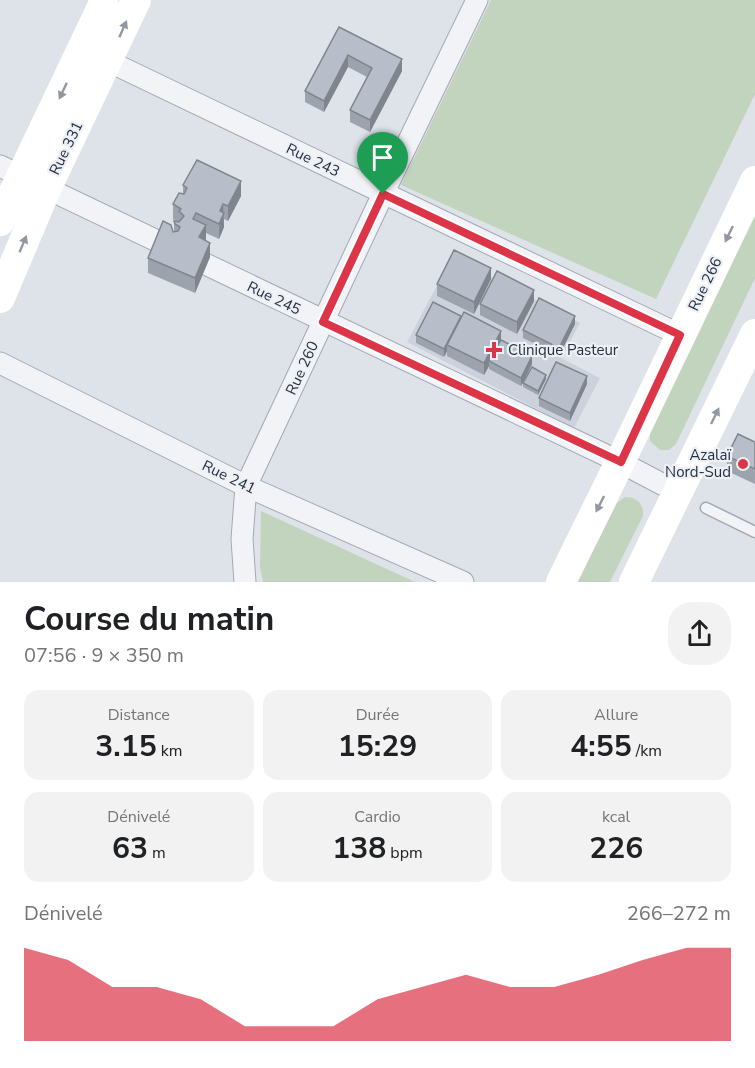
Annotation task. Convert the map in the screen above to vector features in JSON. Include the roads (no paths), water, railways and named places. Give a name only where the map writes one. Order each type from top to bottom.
[{"type":"main road","name":"Rue 331","points":[[0,298],[23,177],[108,61],[136,0]]},
{"type":"main road","name":"Rue 331","points":[[0,221],[23,177],[104,2]]},
{"type":"main road","name":"Rue 266","points":[[561,582],[755,181]]},
{"type":"main road","points":[[634,582],[755,334]]},
{"type":"street","name":"Rue 260","points":[[245,582],[242,539],[246,486],[477,0]]},
{"type":"street","name":"Rue 243","points":[[108,61],[680,335]]},
{"type":"street","name":"Rue 245","points":[[23,177],[323,322],[621,462],[677,492]]},
{"type":"street","name":"Rue 241","points":[[0,363],[246,486],[463,582]]},
{"type":"lane","points":[[706,508],[755,532]]},
{"type":"place","name":"Clinique Pasteur","points":[[494,350]]},
{"type":"place","name":"Azalaï Nord-Sud","points":[[743,464]]}]
